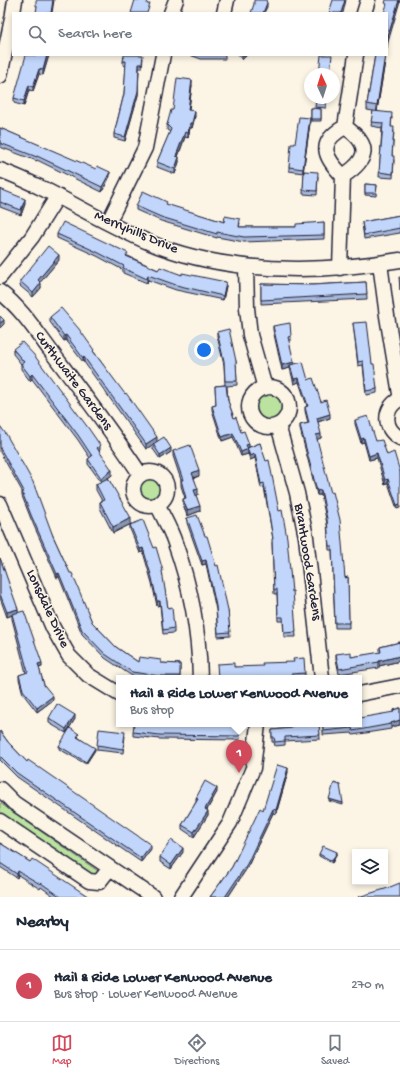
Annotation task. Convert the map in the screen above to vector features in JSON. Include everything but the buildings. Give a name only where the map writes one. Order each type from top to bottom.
[{"type":"street","points":[[13,12],[15,0]]},
{"type":"street","points":[[171,12],[176,0]]},
{"type":"street","points":[[224,12],[227,0]]},
{"type":"street","points":[[364,12],[368,0]]},
{"type":"street","points":[[0,76],[6,27],[12,16]]},
{"type":"street","points":[[108,223],[146,148],[163,56]]},
{"type":"street","points":[[340,268],[343,176],[328,159],[326,146],[332,135],[345,127],[356,56]]},
{"type":"street","points":[[343,176],[360,163],[364,152],[361,142],[345,127]]},
{"type":"street","name":"Merryhills Drive","points":[[0,170],[18,177],[108,223],[158,246],[199,258],[246,266],[340,268],[400,260]]},
{"type":"street","points":[[0,277],[32,237],[57,197]]},
{"type":"street","points":[[380,263],[400,394]]},
{"type":"street","points":[[246,266],[247,308],[250,335],[265,388]]},
{"type":"street","name":"Curthwaite Gardens","points":[[0,292],[17,308],[67,372],[109,428],[140,474]]},
{"type":"street","points":[[265,388],[277,390],[286,398],[288,410],[283,421],[278,425],[268,427],[258,424],[250,414],[250,400],[259,390],[265,388]]},
{"type":"street","points":[[400,398],[390,407],[387,421],[393,433],[400,438]]},
{"type":"street","name":"Brantwood Gardens","points":[[278,425],[306,537],[322,675]]},
{"type":"street","points":[[150,471],[155,472],[164,478],[167,493],[165,498],[157,504],[147,506],[134,497],[132,487],[136,477],[140,474],[150,471]]},
{"type":"street","name":"Lonsdale Drive","points":[[0,504],[54,628],[69,656],[88,675],[116,692]]},
{"type":"street","points":[[157,504],[175,542],[190,591],[196,626],[200,675]]},
{"type":"street","points":[[362,693],[400,686]]},
{"type":"street","points":[[181,897],[230,823],[253,768],[258,727]]},
{"type":"street","points":[[0,789],[14,803],[153,897]]},
{"type":"street","points":[[0,821],[89,881],[99,882],[110,868]]},
{"type":"green space","points":[[269,394],[278,398],[282,407],[278,416],[269,420],[260,416],[256,407],[260,398]]},
{"type":"green space","points":[[150,478],[158,481],[161,489],[158,497],[150,500],[142,497],[139,489],[142,481]]},
{"type":"green space","points":[[0,803],[98,871],[99,874],[90,876],[0,815]]},
{"type":"place","name":"Hail & Ride Lower Kenwood Avenue","points":[[239,773]]}]
